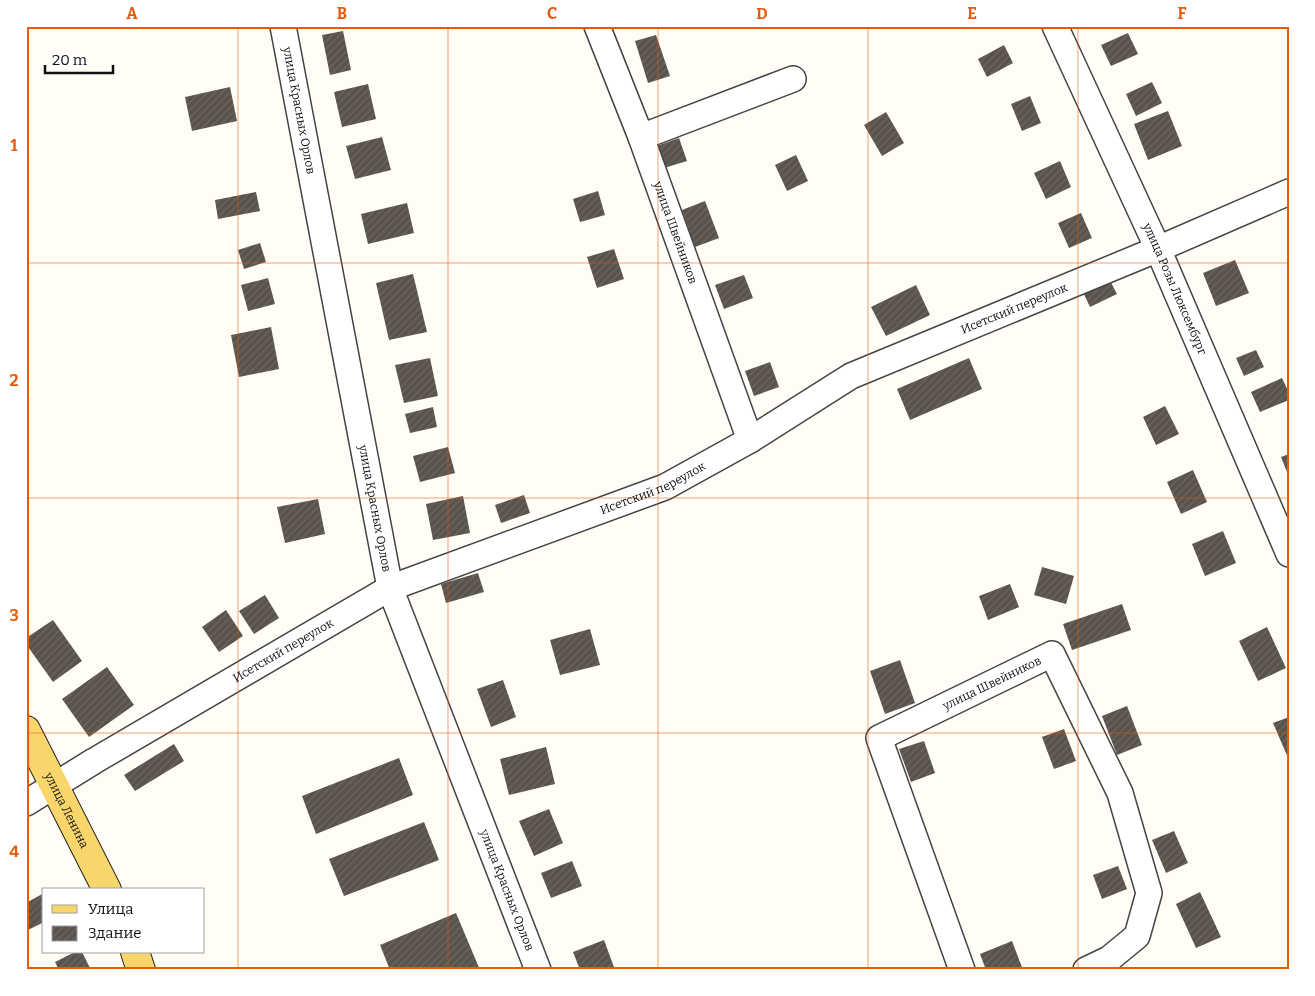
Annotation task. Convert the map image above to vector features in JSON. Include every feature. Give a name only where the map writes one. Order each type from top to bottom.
[{"type":"main road","name":"улица Ленина","points":[[26,730],[106,888]]},
{"type":"main road","points":[[136,954],[141,970]]},
{"type":"street","name":"улица Красных Орлов","points":[[282,26],[390,588],[538,970]]},
{"type":"street","name":"улица Швейников","points":[[597,26],[641,137],[750,440]]},
{"type":"street","name":"улица Розы Люксембург","points":[[1055,26],[1158,248],[1289,554]]},
{"type":"street","points":[[641,137],[793,79]]},
{"type":"street","name":"Исетский переулок","points":[[26,803],[390,588],[665,487],[750,440],[851,376],[1289,192]]},
{"type":"street","name":"улица Швейников","points":[[962,970],[879,738],[1052,654],[1120,793],[1149,893],[1137,936],[1109,960],[1086,970]]},
{"type":"building","points":[[343,31],[351,70],[330,75],[322,35]]},
{"type":"building","points":[[1128,33],[1138,54],[1111,66],[1101,45]]},
{"type":"building","points":[[656,35],[670,76],[648,83],[635,41]]},
{"type":"building","points":[[1004,45],[1013,63],[987,77],[978,59]]},
{"type":"building","points":[[1152,82],[1162,103],[1136,116],[1126,94]]},
{"type":"building","points":[[368,84],[376,119],[342,127],[334,92]]},
{"type":"building","points":[[230,87],[237,121],[192,131],[185,97]]},
{"type":"building","points":[[1030,96],[1041,123],[1022,131],[1011,104]]},
{"type":"building","points":[[1168,111],[1182,146],[1148,160],[1134,124]]},
{"type":"building","points":[[886,112],[904,143],[882,156],[864,125]]},
{"type":"building","points":[[382,137],[391,170],[355,179],[346,146]]},
{"type":"building","points":[[679,138],[687,161],[664,168],[657,146]]},
{"type":"building","points":[[796,155],[808,181],[787,191],[775,165]]},
{"type":"building","points":[[1060,161],[1071,187],[1046,199],[1034,173]]},
{"type":"building","points":[[598,191],[605,215],[580,222],[573,199]]},
{"type":"building","points":[[256,192],[260,211],[218,219],[215,200]]},
{"type":"building","points":[[705,201],[719,238],[695,247],[682,210]]},
{"type":"building","points":[[407,203],[414,233],[368,244],[361,214]]},
{"type":"building","points":[[1081,213],[1092,238],[1069,248],[1058,223]]},
{"type":"building","points":[[260,243],[266,262],[244,269],[238,250]]},
{"type":"building","points":[[614,249],[624,279],[597,288],[587,257]]},
{"type":"building","points":[[1235,260],[1249,293],[1216,306],[1203,273]]},
{"type":"building","points":[[1106,273],[1117,294],[1090,307],[1080,286]]},
{"type":"building","points":[[413,274],[427,332],[389,340],[376,283]]},
{"type":"building","points":[[744,275],[753,298],[724,309],[715,285]]},
{"type":"building","points":[[268,278],[275,304],[248,311],[241,285]]},
{"type":"building","points":[[916,285],[930,315],[886,336],[871,307]]},
{"type":"building","points":[[271,327],[279,369],[239,377],[231,335]]},
{"type":"building","points":[[1256,350],[1264,367],[1244,376],[1236,358]]},
{"type":"building","points":[[430,358],[438,396],[404,403],[395,365]]},
{"type":"building","points":[[969,358],[982,389],[910,420],[897,389]]},
{"type":"building","points":[[770,362],[779,387],[754,396],[745,371]]},
{"type":"building","points":[[1282,378],[1289,393],[1289,400],[1260,412],[1251,392]]},
{"type":"building","points":[[1165,406],[1179,434],[1156,445],[1143,417]]},
{"type":"building","points":[[433,407],[437,427],[410,433],[405,414]]},
{"type":"building","points":[[448,447],[455,473],[420,482],[413,456]]},
{"type":"building","points":[[1289,454],[1289,477],[1281,457]]},
{"type":"building","points":[[1193,470],[1207,502],[1181,514],[1167,482]]},
{"type":"building","points":[[524,495],[530,513],[501,523],[495,505]]},
{"type":"building","points":[[463,496],[470,533],[433,540],[426,504]]},
{"type":"building","points":[[318,499],[325,534],[285,543],[277,507]]},
{"type":"building","points":[[1223,531],[1236,563],[1205,576],[1192,544]]},
{"type":"building","points":[[1042,567],[1074,576],[1066,604],[1034,595]]},
{"type":"building","points":[[478,573],[484,592],[446,603],[441,584]]},
{"type":"building","points":[[1010,584],[1019,607],[988,620],[979,596]]},
{"type":"building","points":[[265,595],[279,618],[254,634],[239,611]]},
{"type":"building","points":[[1122,604],[1131,630],[1072,650],[1063,624]]},
{"type":"building","points":[[226,610],[243,636],[219,652],[202,627]]},
{"type":"building","points":[[53,620],[82,661],[53,682],[26,644],[26,638]]},
{"type":"building","points":[[1267,627],[1286,668],[1258,681],[1239,641]]},
{"type":"building","points":[[590,629],[600,665],[560,675],[550,640]]},
{"type":"building","points":[[900,660],[915,703],[885,714],[870,671]]},
{"type":"building","points":[[107,667],[134,705],[89,737],[62,699]]},
{"type":"building","points":[[503,680],[516,717],[491,727],[477,689]]},
{"type":"building","points":[[1127,706],[1142,745],[1117,755],[1102,716]]},
{"type":"building","points":[[1289,717],[1289,760],[1273,723]]},
{"type":"building","points":[[1064,729],[1076,761],[1054,769],[1042,737]]},
{"type":"building","points":[[924,741],[935,773],[911,782],[899,749]]},
{"type":"building","points":[[174,744],[184,761],[135,791],[124,775]]},
{"type":"building","points":[[546,747],[555,784],[509,795],[500,759]]},
{"type":"building","points":[[399,758],[413,795],[316,834],[302,796]]},
{"type":"building","points":[[549,809],[563,843],[534,856],[519,821]]},
{"type":"building","points":[[424,822],[439,860],[344,896],[329,859]]},
{"type":"building","points":[[1174,831],[1188,863],[1166,873],[1152,840]]},
{"type":"building","points":[[572,861],[582,886],[551,898],[541,873]]},
{"type":"building","points":[[1118,866],[1127,889],[1102,899],[1093,875]]},
{"type":"building","points":[[1200,892],[1221,937],[1196,948],[1176,904]]},
{"type":"building","points":[[42,894],[42,923],[26,931],[26,903]]},
{"type":"building","points":[[456,913],[480,970],[390,970],[380,945]]},
{"type":"building","points":[[604,940],[615,970],[580,970],[573,952]]},
{"type":"building","points":[[1012,941],[1023,970],[986,970],[980,954]]},
{"type":"building","points":[[71,954],[83,954],[91,970],[59,970],[55,962]]}]
